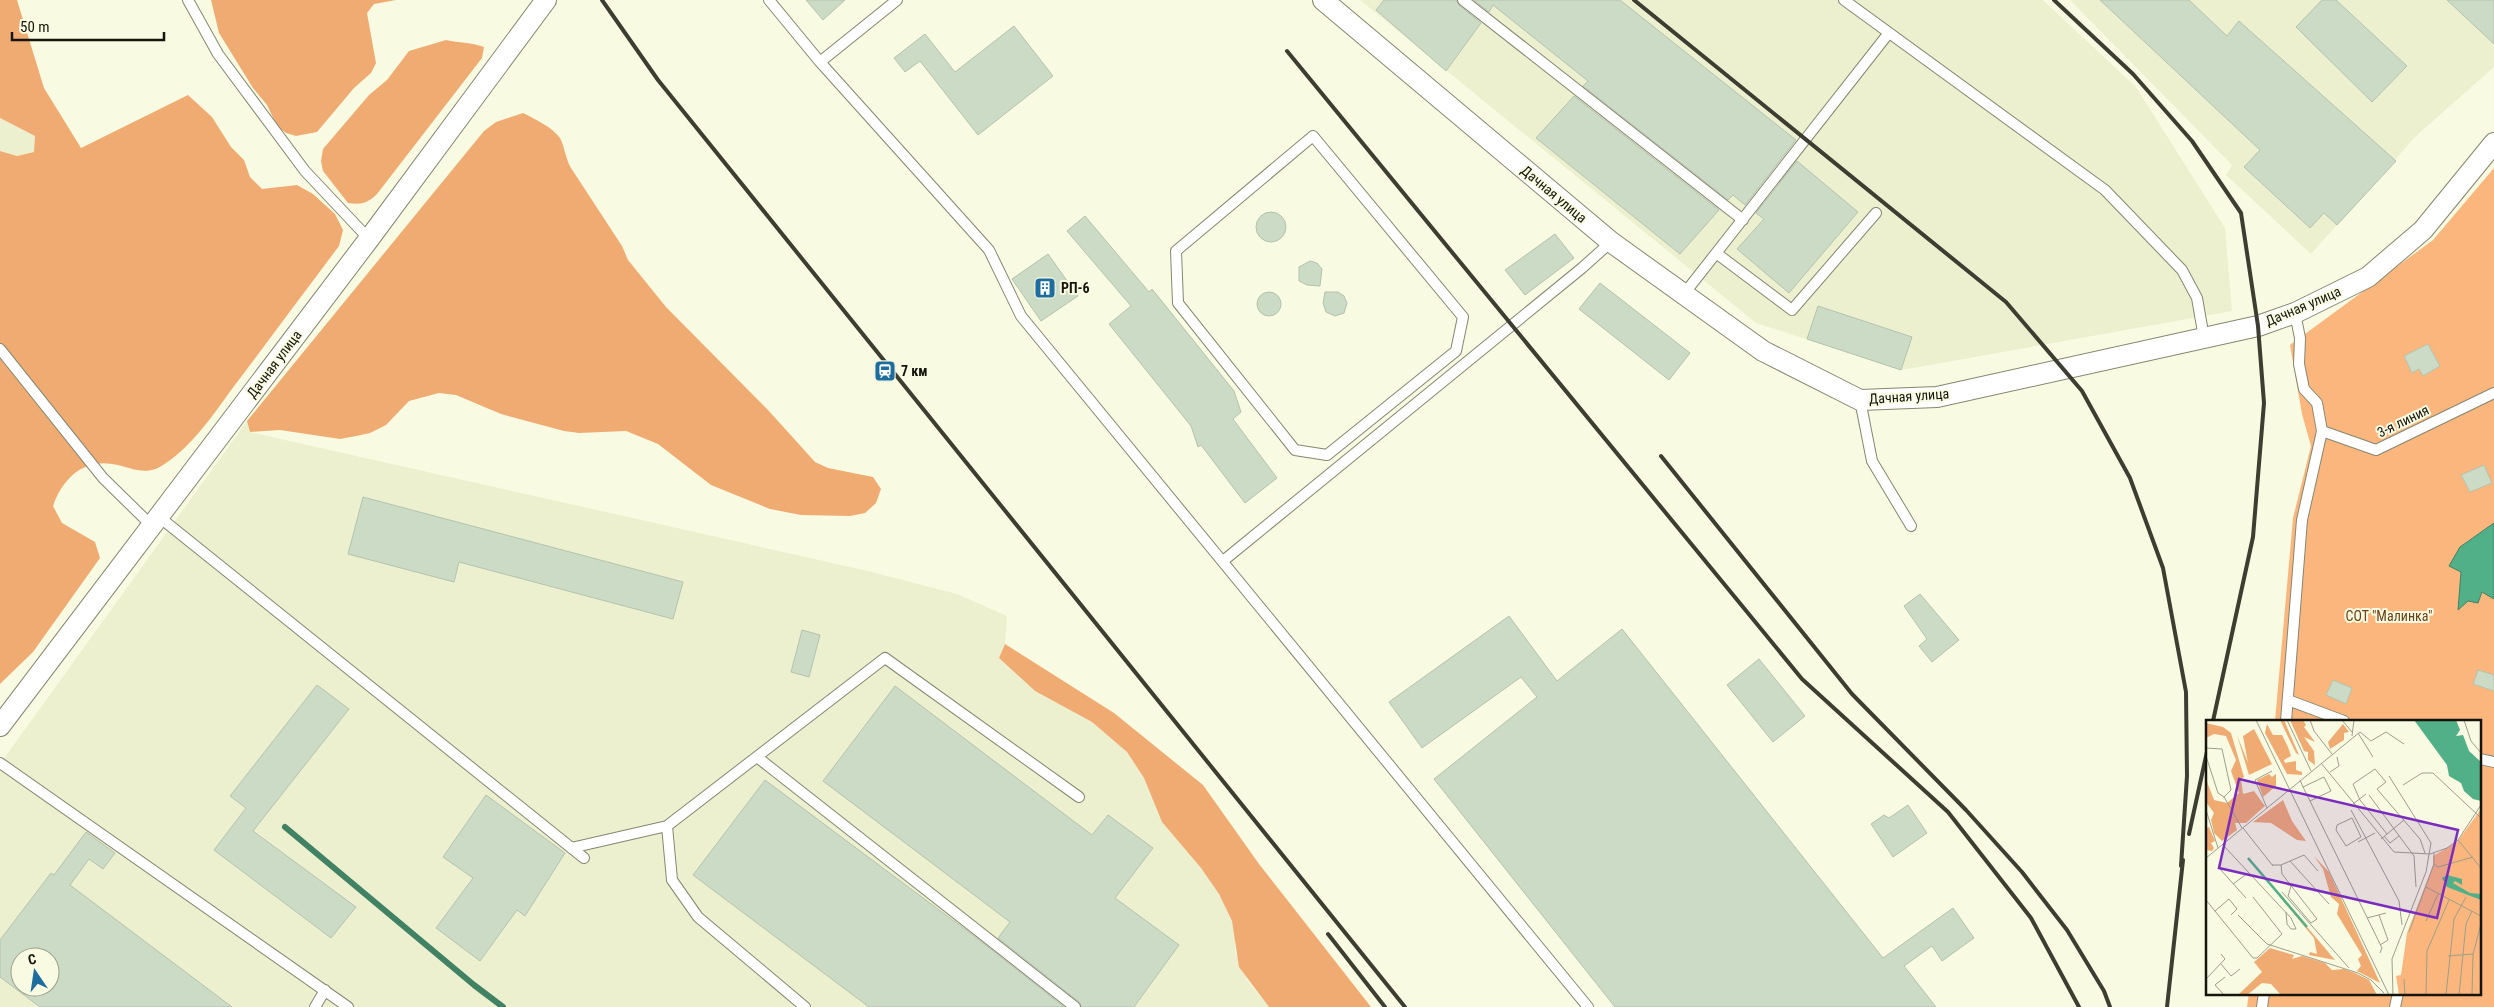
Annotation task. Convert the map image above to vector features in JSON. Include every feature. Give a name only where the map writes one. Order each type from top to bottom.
[{"type":"street","name":"Дачная улица","points":[[0,726],[369,239],[546,0]]},
{"type":"street","name":"Дачная улица","points":[[1323,0],[1611,242],[1763,351],[1860,400],[1937,397],[2258,326],[2295,312],[2368,277],[2423,230],[2494,143]]},
{"type":"lane","points":[[188,0],[218,54],[305,171],[369,239]]},
{"type":"lane","points":[[769,0],[820,62],[990,250],[1020,316],[1588,1007]]},
{"type":"lane","points":[[820,62],[897,0]]},
{"type":"lane","points":[[1463,0],[1743,220]]},
{"type":"lane","points":[[1844,0],[1888,34],[2105,190],[2182,270],[2197,298],[2204,338]]},
{"type":"lane","points":[[1684,294],[1888,34]]},
{"type":"lane","points":[[1314,136],[1463,317],[1456,351],[1327,455],[1296,450],[1178,303],[1176,252],[1314,136]]},
{"type":"lane","points":[[1716,253],[1792,310],[1876,213]]},
{"type":"lane","points":[[1223,561],[1582,268],[1611,242]]},
{"type":"lane","points":[[2286,720],[2302,520],[2322,431],[2317,403],[2304,389],[2299,364],[2300,338],[2295,312]]},
{"type":"lane","points":[[0,349],[104,478],[155,521],[584,858]]},
{"type":"lane","name":"3-я линия","points":[[2322,431],[2376,450],[2494,392]]},
{"type":"lane","points":[[1860,400],[1872,462],[1911,526]]},
{"type":"lane","points":[[571,848],[667,826],[886,658],[1079,797]]},
{"type":"lane","points":[[2288,700],[2341,720]]},
{"type":"lane","points":[[757,757],[1075,1007]]},
{"type":"lane","points":[[0,763],[348,1007]]},
{"type":"lane","points":[[667,826],[672,880],[698,917],[804,1007]]},
{"type":"lane","points":[[315,1007],[326,990]]},
{"type":"lane","points":[[2262,1007],[2264,994]]},
{"type":"lane","points":[[2395,1007],[2398,994]]},
{"type":"shaded area","points":[[0,0],[17,0],[44,88],[81,148],[188,95],[212,117],[231,147],[244,160],[250,177],[262,189],[297,185],[313,194],[335,214],[343,230],[339,246],[214,413],[186,447],[156,469],[144,471],[101,463],[83,468],[68,480],[53,506],[62,523],[95,542],[100,558],[33,652],[0,684],[0,151],[17,156],[34,152],[35,136],[0,118]]},
{"type":"shaded area","points":[[211,0],[396,0],[374,4],[367,13],[376,63],[371,73],[354,88],[317,132],[296,136],[286,133],[277,126],[267,105],[253,88],[219,33]]},
{"type":"shaded area","points":[[1360,0],[2043,0],[2136,87],[2225,228],[2232,311],[1902,370],[1756,323]]},
{"type":"shaded area","points":[[2070,0],[2494,0],[2494,67],[2416,136],[2311,254],[2226,175],[2232,165]]},
{"type":"shaded area","points":[[446,40],[484,47],[482,58],[377,194],[364,203],[348,203],[323,171],[321,161],[323,149],[369,95],[387,80],[409,51]]},
{"type":"shaded area","points":[[523,113],[548,127],[560,138],[571,168],[622,246],[628,260],[666,307],[768,410],[815,462],[828,468],[873,477],[881,489],[876,503],[865,513],[850,516],[801,515],[770,509],[711,485],[658,444],[626,431],[579,433],[564,431],[501,414],[456,395],[439,393],[409,401],[386,425],[370,433],[340,439],[280,430],[250,432],[247,421],[484,131],[496,122]]},
{"type":"shaded area","points":[[0,118],[35,136],[34,152],[17,156],[0,151]]},
{"type":"shaded area","points":[[247,421],[250,432],[868,571],[957,594],[1007,616],[1005,644],[999,658],[1035,691],[1092,722],[1127,752],[1144,778],[1162,822],[1201,868],[1219,894],[1232,921],[1235,936],[1235,952],[1247,980],[1269,1007],[0,1007],[0,764]]},
{"type":"shaded area","points":[[2494,523],[2494,599],[2482,592],[2478,603],[2468,601],[2458,610],[2461,572],[2449,566],[2460,547]]},
{"type":"shaded area","points":[[1005,644],[1114,713],[1203,785],[1259,864],[1371,1007],[1269,1007],[1239,967],[1232,921],[1219,894],[1201,868],[1162,822],[1144,778],[1127,752],[1092,722],[1035,691],[999,658]]},
{"type":"green space","name":"СОТ \"Малинка\"","points":[[2494,168],[2494,1007],[2247,1007],[2249,994],[2482,994],[2482,720],[2275,720],[2293,518],[2311,446],[2302,414],[2290,345],[2433,240]]},
{"type":"building","points":[[806,0],[845,0],[823,20]]},
{"type":"building","points":[[1384,0],[1456,0],[1459,5],[1481,23],[1446,71],[1376,10]]},
{"type":"building","points":[[1474,0],[1620,0],[1796,140],[1745,205],[1733,195],[1728,200],[1583,86],[1588,81],[1493,5],[1489,12]]},
{"type":"building","points":[[2100,0],[2189,0],[2227,36],[2239,21],[2396,161],[2337,225],[2324,213],[2310,228],[2244,167],[2260,150]]},
{"type":"building","points":[[2322,0],[2336,0],[2407,66],[2372,102],[2296,27]]},
{"type":"building","points":[[2447,0],[2494,0],[2494,44]]},
{"type":"building","points":[[1014,26],[1053,76],[978,135],[920,61],[905,72],[894,58],[925,34],[955,72]]},
{"type":"building","points":[[1574,96],[1719,210],[1680,254],[1536,138]]},
{"type":"building","points":[[1797,161],[1858,212],[1789,293],[1737,249],[1764,219],[1756,213]]},
{"type":"building","points":[[1271,212],[1282,216],[1286,227],[1282,238],[1271,242],[1260,238],[1256,227],[1260,216]]},
{"type":"building","points":[[1085,216],[1149,292],[1152,289],[1234,391],[1241,412],[1233,419],[1277,478],[1245,503],[1201,445],[1198,447],[1191,426],[1109,324],[1131,306],[1067,231]]},
{"type":"building","points":[[1555,234],[1574,258],[1525,295],[1505,270]]},
{"type":"building","name":"РП-6","points":[[1048,254],[1078,296],[1041,321],[1012,279]]},
{"type":"building","points":[[1310,261],[1317,263],[1322,269],[1320,286],[1307,285],[1299,281],[1299,267]]},
{"type":"building","points":[[1600,283],[1690,353],[1669,380],[1579,309]]},
{"type":"building","points":[[1269,292],[1278,295],[1281,304],[1278,313],[1269,316],[1260,313],[1257,304],[1260,295]]},
{"type":"building","points":[[1325,292],[1338,292],[1344,296],[1347,303],[1344,313],[1335,316],[1326,312],[1323,303]]},
{"type":"building","points":[[1818,306],[1912,337],[1901,370],[1807,339]]},
{"type":"building","points":[[2428,344],[2440,366],[2423,376],[2419,369],[2412,373],[2404,356]]},
{"type":"building","points":[[2484,465],[2492,483],[2470,492],[2461,475]]},
{"type":"building","points":[[363,497],[683,582],[673,619],[459,562],[454,582],[348,554]]},
{"type":"building","points":[[1920,594],[1959,640],[1932,662],[1919,646],[1927,639],[1904,606]]},
{"type":"building","points":[[1509,616],[1557,681],[1622,629],[1883,958],[1953,908],[1974,938],[1942,961],[1932,946],[1904,966],[1936,1007],[1615,1007],[1434,779],[1537,697],[1521,677],[1422,748],[1389,702]]},
{"type":"building","points":[[802,630],[820,635],[809,677],[791,672]]},
{"type":"building","points":[[1759,659],[1805,716],[1773,742],[1727,685]]},
{"type":"building","points":[[2478,670],[2494,675],[2494,691],[2473,684]]},
{"type":"building","points":[[2333,680],[2352,688],[2346,704],[2326,695]]},
{"type":"building","points":[[317,685],[349,709],[253,831],[356,907],[331,938],[214,850],[246,808],[230,796]]},
{"type":"building","points":[[895,686],[1092,835],[1108,815],[1153,848],[1115,898],[1179,945],[1134,1007],[1082,1007],[1079,1002],[998,938],[1010,922],[823,781]]},
{"type":"building","points":[[765,780],[978,939],[1064,1007],[869,1007],[693,875]]},
{"type":"building","points":[[486,795],[565,853],[525,916],[517,910],[480,961],[436,928],[473,878],[443,857]]},
{"type":"building","points":[[1908,805],[1927,833],[1893,857],[1871,824],[1884,815],[1889,818]]},
{"type":"building","points":[[86,832],[115,853],[103,869],[89,859],[70,885],[232,1007],[40,1007],[27,997],[60,997],[60,947],[10,947],[10,984],[0,977],[0,940],[51,873],[54,875]]},
{"type":"waterway","points":[[285,827],[503,1007]]},
{"type":"railway","points":[[602,0],[658,80],[1405,1007]]},
{"type":"railway","points":[[1634,0],[2006,302],[2082,391],[2130,478],[2163,568],[2186,692],[2187,776],[2181,866]]},
{"type":"railway","points":[[2054,0],[2133,74],[2192,141],[2241,213],[2258,326],[2264,403],[2253,537],[2213,720]]},
{"type":"railway","points":[[1287,51],[1802,679],[1948,812],[2031,918],[2079,1007]]},
{"type":"railway","points":[[1661,456],[1852,694],[1966,810],[2022,872],[2067,930],[2104,991],[2110,1007]]},
{"type":"railway","points":[[2189,834],[2206,756]]},
{"type":"railway","points":[[2167,1007],[2183,860]]},
{"type":"railway","points":[[1328,934],[1385,1007]]},
{"type":"place","name":"РП-6","points":[[1045,288]]},
{"type":"place","name":"7 км","points":[[885,371]]}]
